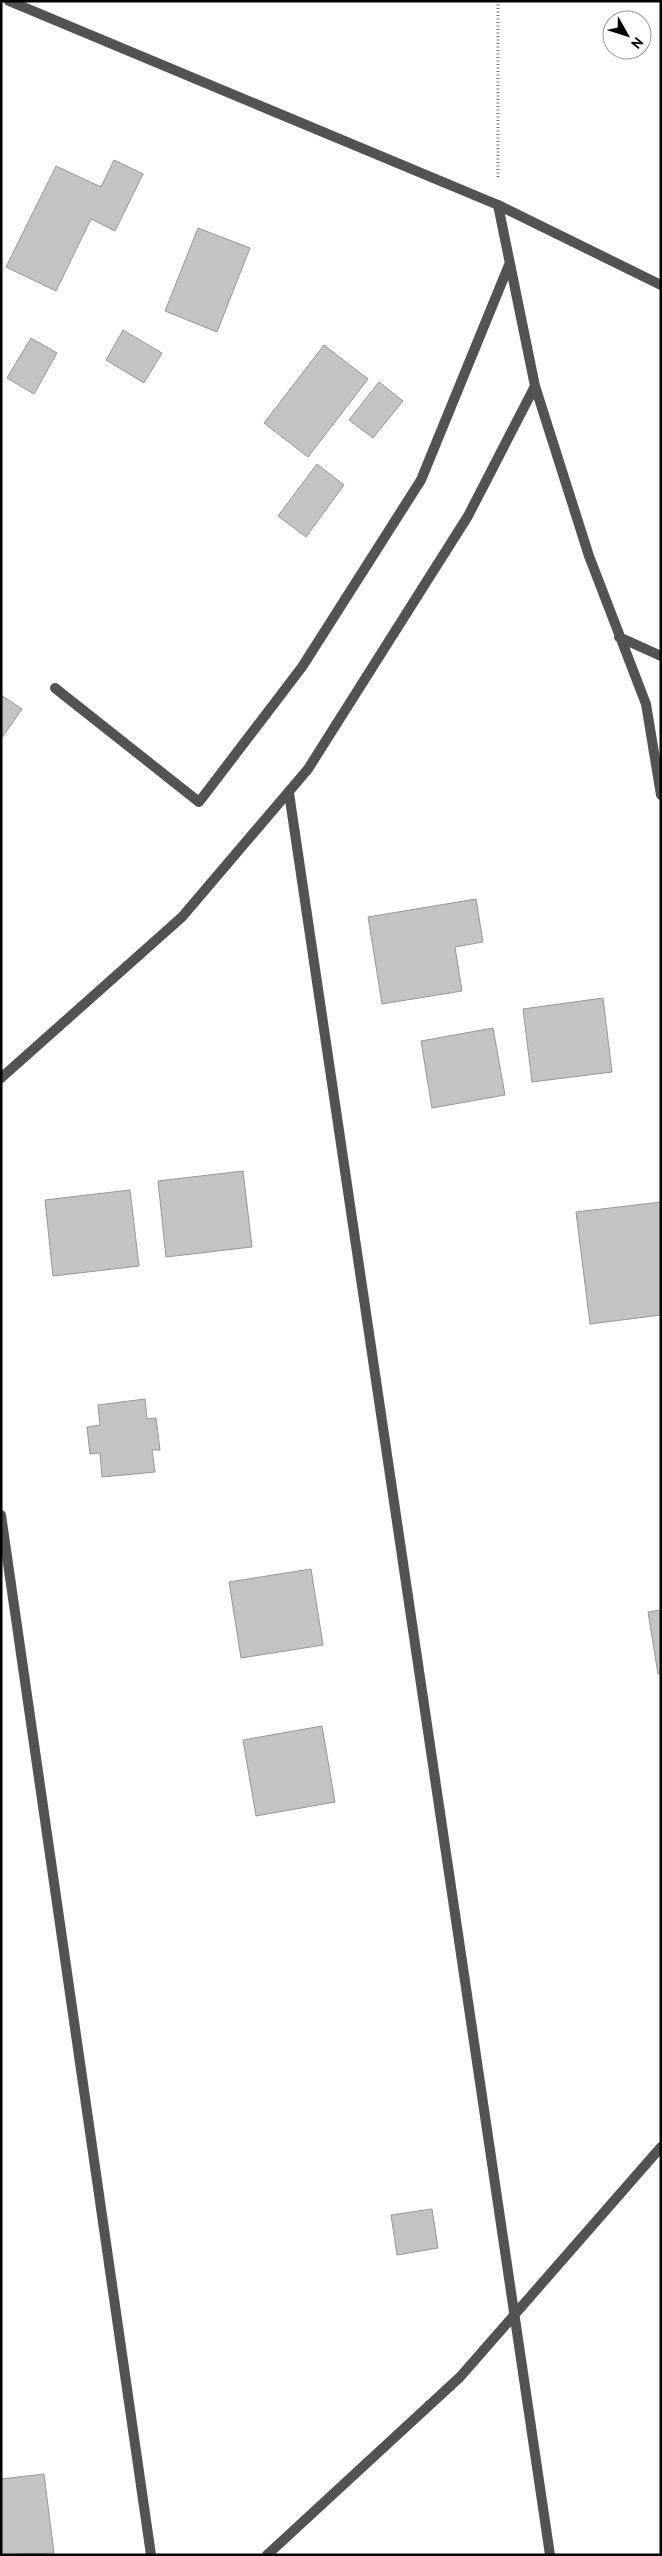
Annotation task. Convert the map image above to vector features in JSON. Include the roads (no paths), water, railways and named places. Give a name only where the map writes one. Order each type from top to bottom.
[{"type":"street","points":[[9,1],[498,205],[661,285]]},
{"type":"street","points":[[498,205],[535,386],[589,556],[646,704],[661,795]]},
{"type":"street","points":[[56,688],[199,802],[302,667],[422,480],[509,265]]},
{"type":"street","points":[[1,1078],[182,916],[308,769],[468,516],[535,386]]},
{"type":"street","points":[[619,637],[661,656]]},
{"type":"street","points":[[289,793],[550,2555]]},
{"type":"street","points":[[1,1515],[151,2555]]},
{"type":"street","points":[[267,2555],[460,2376],[661,2147]]}]
